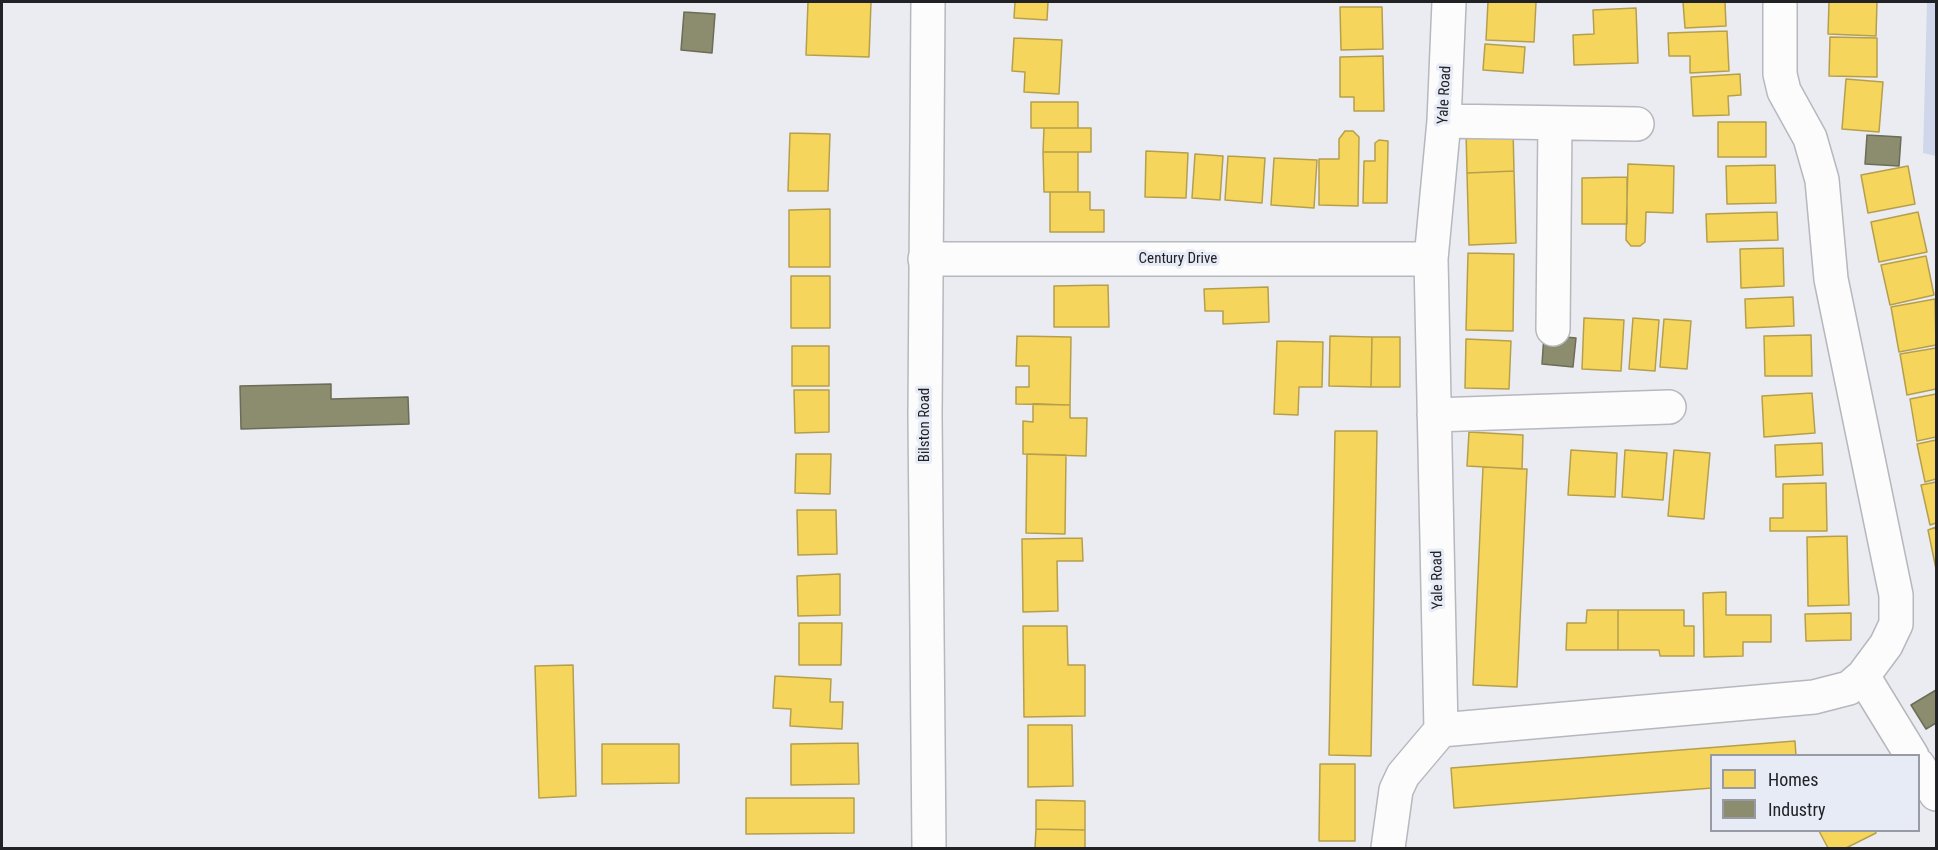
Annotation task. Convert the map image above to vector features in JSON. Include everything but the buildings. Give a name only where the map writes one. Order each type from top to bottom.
[{"type":"street","name":"Bilston Road","points":[[928,2],[925,259],[929,849]]},
{"type":"street","name":"Yale Road","points":[[1441,730],[1431,259],[1444,121],[1449,2]]},
{"type":"street","points":[[1388,849],[1396,790],[1403,775],[1441,730],[1814,697],[1849,688],[1863,676],[1886,645],[1896,624],[1896,595],[1831,279],[1822,180],[1810,138],[1784,91],[1780,74],[1780,2]]},
{"type":"street","points":[[1444,121],[1637,124]]},
{"type":"street","points":[[1552,329],[1555,123]]},
{"type":"street","name":"Century Drive","points":[[925,259],[1431,259]]},
{"type":"street","points":[[1434,415],[1669,407]]},
{"type":"street","points":[[1863,676],[1911,754]]},
{"type":"street","points":[[1920,768],[1936,794]]},
{"type":"shaded area","points":[[1927,2],[1936,2],[1936,156],[1923,153]]}]
